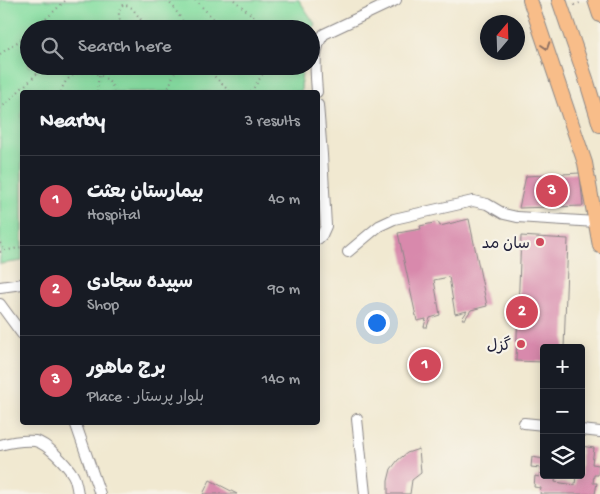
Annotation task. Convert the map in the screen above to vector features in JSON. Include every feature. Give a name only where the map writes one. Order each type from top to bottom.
[{"type":"main road","points":[[530,0],[584,163],[598,222],[600,246]]},
{"type":"main road","points":[[595,0],[600,15]]},
{"type":"main road","points":[[560,4],[600,126]]},
{"type":"street","points":[[320,39],[324,34],[396,0]]},
{"type":"street","points":[[317,75],[317,90]]},
{"type":"street","points":[[320,130],[326,226],[320,237]]},
{"type":"street","points":[[348,252],[374,230],[394,219],[473,201],[487,204],[504,214],[517,218],[598,222]]},
{"type":"street","points":[[0,287],[20,284]]},
{"type":"street","points":[[0,304],[20,331]]},
{"type":"street","points":[[358,419],[366,494]]},
{"type":"street","points":[[524,423],[540,425]]},
{"type":"street","points":[[76,425],[100,494]]},
{"type":"street","points":[[585,430],[600,432]]},
{"type":"street","points":[[0,446],[14,442],[37,441],[57,455],[74,476],[78,494]]},
{"type":"path","points":[[45,20],[66,0]]},
{"type":"path","points":[[167,0],[182,20]]},
{"type":"path","points":[[194,0],[215,20]]},
{"type":"path","points":[[234,0],[257,20]]},
{"type":"path","points":[[560,4],[590,0]]},
{"type":"path","points":[[120,20],[119,11],[120,7],[124,4],[132,8],[141,20]]},
{"type":"path","points":[[0,54],[20,40]]},
{"type":"path","points":[[20,90],[36,75]]},
{"type":"path","points":[[62,90],[63,85],[71,77],[76,75]]},
{"type":"path","points":[[97,90],[99,75]]},
{"type":"path","points":[[100,75],[113,90]]},
{"type":"path","points":[[169,90],[173,75]]},
{"type":"path","points":[[213,75],[228,90]]},
{"type":"path","points":[[252,90],[262,75]]},
{"type":"path","points":[[0,109],[20,90]]},
{"type":"path","points":[[0,243],[6,251]]},
{"type":"path","points":[[0,252],[20,248]]},
{"type":"green space","points":[[0,0],[299,0],[312,20],[20,20],[20,75],[302,75],[301,90],[20,90],[20,261],[0,264]]},
{"type":"building","points":[[580,173],[583,206],[519,208],[526,176]]},
{"type":"building","points":[[469,219],[487,306],[471,310],[465,319],[462,319],[467,311],[455,314],[449,277],[434,280],[440,315],[430,318],[427,327],[424,327],[426,319],[417,321],[398,233],[421,229],[420,226],[438,222],[440,226]]},
{"type":"building","points":[[521,236],[568,239],[564,344],[540,344],[540,362],[516,361]]},
{"type":"building","points":[[585,447],[594,448],[592,464],[599,465],[598,475],[594,475],[593,483],[597,483],[595,494],[540,494],[541,488],[534,487],[535,476],[539,477],[540,468],[540,479],[555,479],[555,482],[575,485],[576,479],[585,479]]},
{"type":"building","points":[[419,449],[421,473],[412,480],[410,494],[388,494],[388,481],[391,469],[407,453]]},
{"type":"building","points":[[532,457],[540,458],[540,468],[531,467]]},
{"type":"building","points":[[210,480],[237,494],[203,494]]},
{"type":"place","name":"برج ماهور","points":[[552,191]]},
{"type":"place","name":"سان مد","points":[[540,242]]},
{"type":"place","name":"سپیده سجادی","points":[[522,312]]},
{"type":"place","name":"گزل","points":[[521,344]]},
{"type":"place","name":"بیمارستان بعثت","points":[[425,365]]}]
